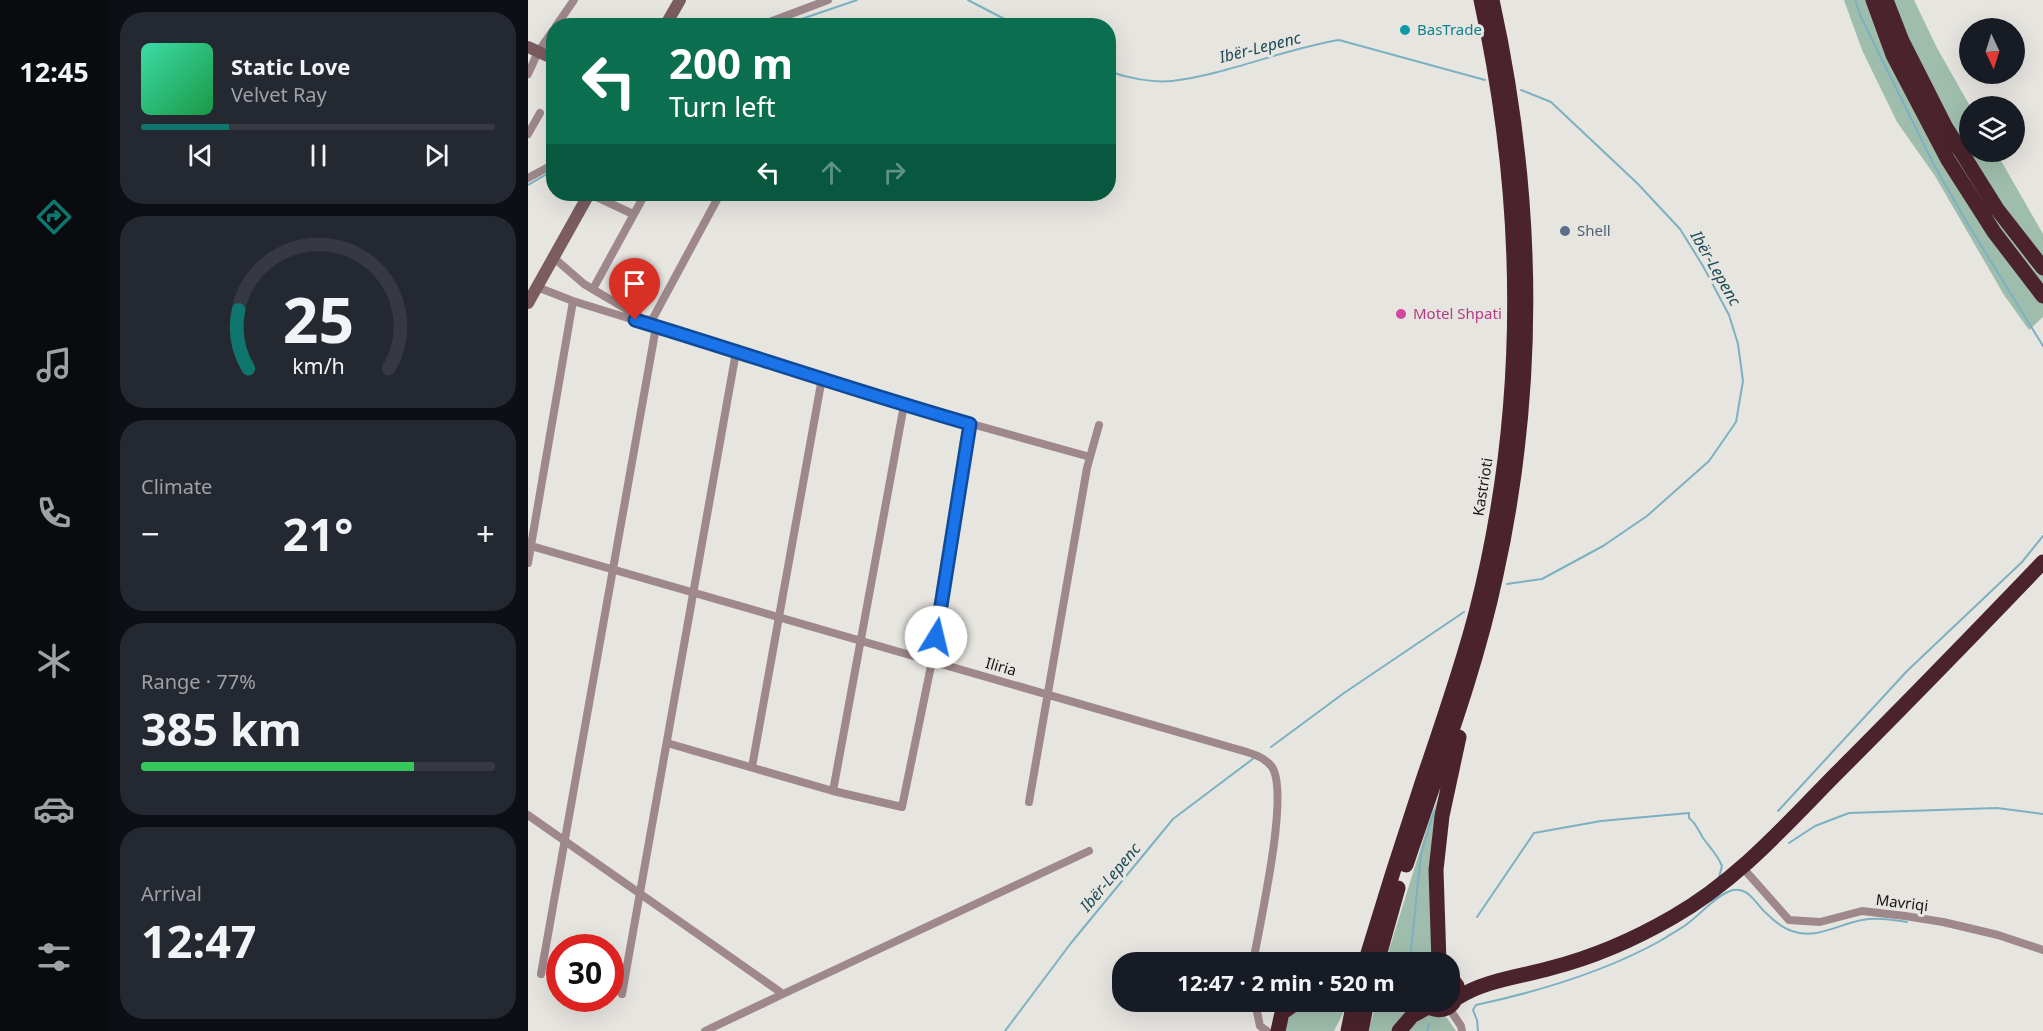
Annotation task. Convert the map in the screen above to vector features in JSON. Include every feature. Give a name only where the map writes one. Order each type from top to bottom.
[{"type":"highway","name":"Kastrioti","points":[[1368,952],[1388,886],[1451,700],[1476,615],[1495,531],[1508,447],[1515,359],[1514,226],[1501,103],[1481,0]]},
{"type":"highway","name":"Kastrioti","points":[[1380,952],[1398,887],[1475,657],[1496,577],[1513,489],[1523,404],[1527,317],[1521,180],[1507,75],[1492,0]]},
{"type":"highway","points":[[1873,0],[1893,55],[1948,160],[1994,232],[2042,296]]},
{"type":"highway","points":[[1886,0],[1902,41],[1945,126],[1997,209],[2043,268]]},
{"type":"highway","points":[[1460,997],[1468,991],[1502,979],[1578,960],[1621,944],[1674,917],[1743,868],[2041,564]]},
{"type":"highway","points":[[1438,952],[1436,891],[1439,843],[1451,768],[1475,657]]},
{"type":"highway","points":[[1460,977],[1502,979]]},
{"type":"highway","points":[[1278,1031],[1283,1012]]},
{"type":"highway","points":[[1350,1030],[1357,1012]]},
{"type":"highway","points":[[1399,1031],[1417,1012]]},
{"type":"street","points":[[561,18],[573,0]]},
{"type":"street","points":[[670,18],[680,0]]},
{"type":"street","points":[[780,18],[828,0]]},
{"type":"street","points":[[528,74],[533,50],[546,37]]},
{"type":"street","points":[[528,134],[540,113]]},
{"type":"street","points":[[528,178],[546,168]]},
{"type":"street","points":[[528,303],[586,201]]},
{"type":"street","points":[[605,201],[633,214]]},
{"type":"street","points":[[593,289],[641,201]]},
{"type":"street","points":[[554,258],[593,289],[644,319],[652,320],[716,201]]},
{"type":"street","points":[[537,287],[573,301],[903,405],[1089,457]]},
{"type":"street","points":[[528,563],[573,301]]},
{"type":"street","points":[[541,974],[656,327]]},
{"type":"street","points":[[624,983],[736,352]]},
{"type":"street","points":[[752,767],[822,378]]},
{"type":"street","points":[[833,790],[903,405]]},
{"type":"street","points":[[667,743],[902,807],[932,661],[970,424]]},
{"type":"street","points":[[1029,802],[1089,457],[1099,425]]},
{"type":"street","name":"Iliria","points":[[530,546],[1262,758],[1273,768],[1278,801],[1277,824],[1255,952]]},
{"type":"street","points":[[528,815],[783,994]]},
{"type":"street","points":[[705,1031],[1089,851]]},
{"type":"street","name":"Mavriqi","points":[[1743,868],[1789,920],[1820,922],[1862,911],[1905,916],[1998,935],[2043,950]]},
{"type":"street","points":[[1257,1012],[1260,1026],[1267,1031]]},
{"type":"street","points":[[1455,1012],[1462,1031]]},
{"type":"green space","points":[[1844,0],[1914,0],[1937,48],[1964,96],[1959,96],[1959,162],[2002,162],[2043,234],[2043,317],[2029,330],[2004,295],[1935,176],[1897,122],[1862,50]]},
{"type":"green space","points":[[1448,773],[1432,952],[1388,952],[1429,821]]},
{"type":"green space","points":[[1294,1012],[1344,1012],[1334,1031],[1285,1031]]},
{"type":"green space","points":[[1374,1012],[1410,1012],[1393,1031],[1368,1031]]},
{"type":"green space","points":[[1430,1014],[1447,1018],[1456,1031],[1407,1031]]},
{"type":"waterway","name":"Ibër-Lepenc","points":[[804,18],[857,0]]},
{"type":"waterway","name":"Ibër-Lepenc","points":[[968,0],[1003,18]]},
{"type":"waterway","points":[[1855,0],[1861,17],[1934,165],[2043,346]]},
{"type":"waterway","name":"Ibër-Lepenc","points":[[1116,74],[1157,81],[1193,78],[1297,49],[1339,40],[1485,80]]},
{"type":"waterway","name":"Ibër-Lepenc","points":[[1507,584],[1542,579],[1603,546],[1647,516],[1709,461],[1736,422],[1743,381],[1738,344],[1729,315],[1680,229],[1638,184],[1551,102],[1521,90]]},
{"type":"waterway","name":"Ibër-Lepenc","points":[[528,185],[546,175]]},
{"type":"waterway","points":[[1778,811],[1907,671],[2022,562],[2043,536]]},
{"type":"waterway","name":"Ibër-Lepenc","points":[[1271,747],[1344,693],[1464,612]]},
{"type":"waterway","name":"Ibër-Lepenc","points":[[1005,1031],[1071,943],[1173,819],[1254,758]]},
{"type":"waterway","points":[[1789,843],[1815,826],[1849,813],[1997,808],[2043,814]]},
{"type":"waterway","points":[[1411,952],[1421,854],[1434,811]]},
{"type":"waterway","points":[[1477,917],[1534,833],[1601,821],[1689,813],[1689,818],[1722,866],[1719,877]]},
{"type":"waterway","points":[[1478,1031],[1473,1010],[1476,1005],[1546,987],[1617,962],[1681,928],[1718,897],[1730,891],[1742,890],[1751,896],[1778,924],[1788,930],[1801,933],[1819,933],[1868,919],[1907,922]]},
{"type":"waterway","points":[[1427,1031],[1429,1024]]},
{"type":"place","name":"BasTrade","points":[[1405,30]]},
{"type":"place","name":"Shell","points":[[1565,231]]},
{"type":"place","name":"Motel Shpati","points":[[1401,314]]},
{"type":"route","points":[[635,320],[970,424],[936,637]]}]
